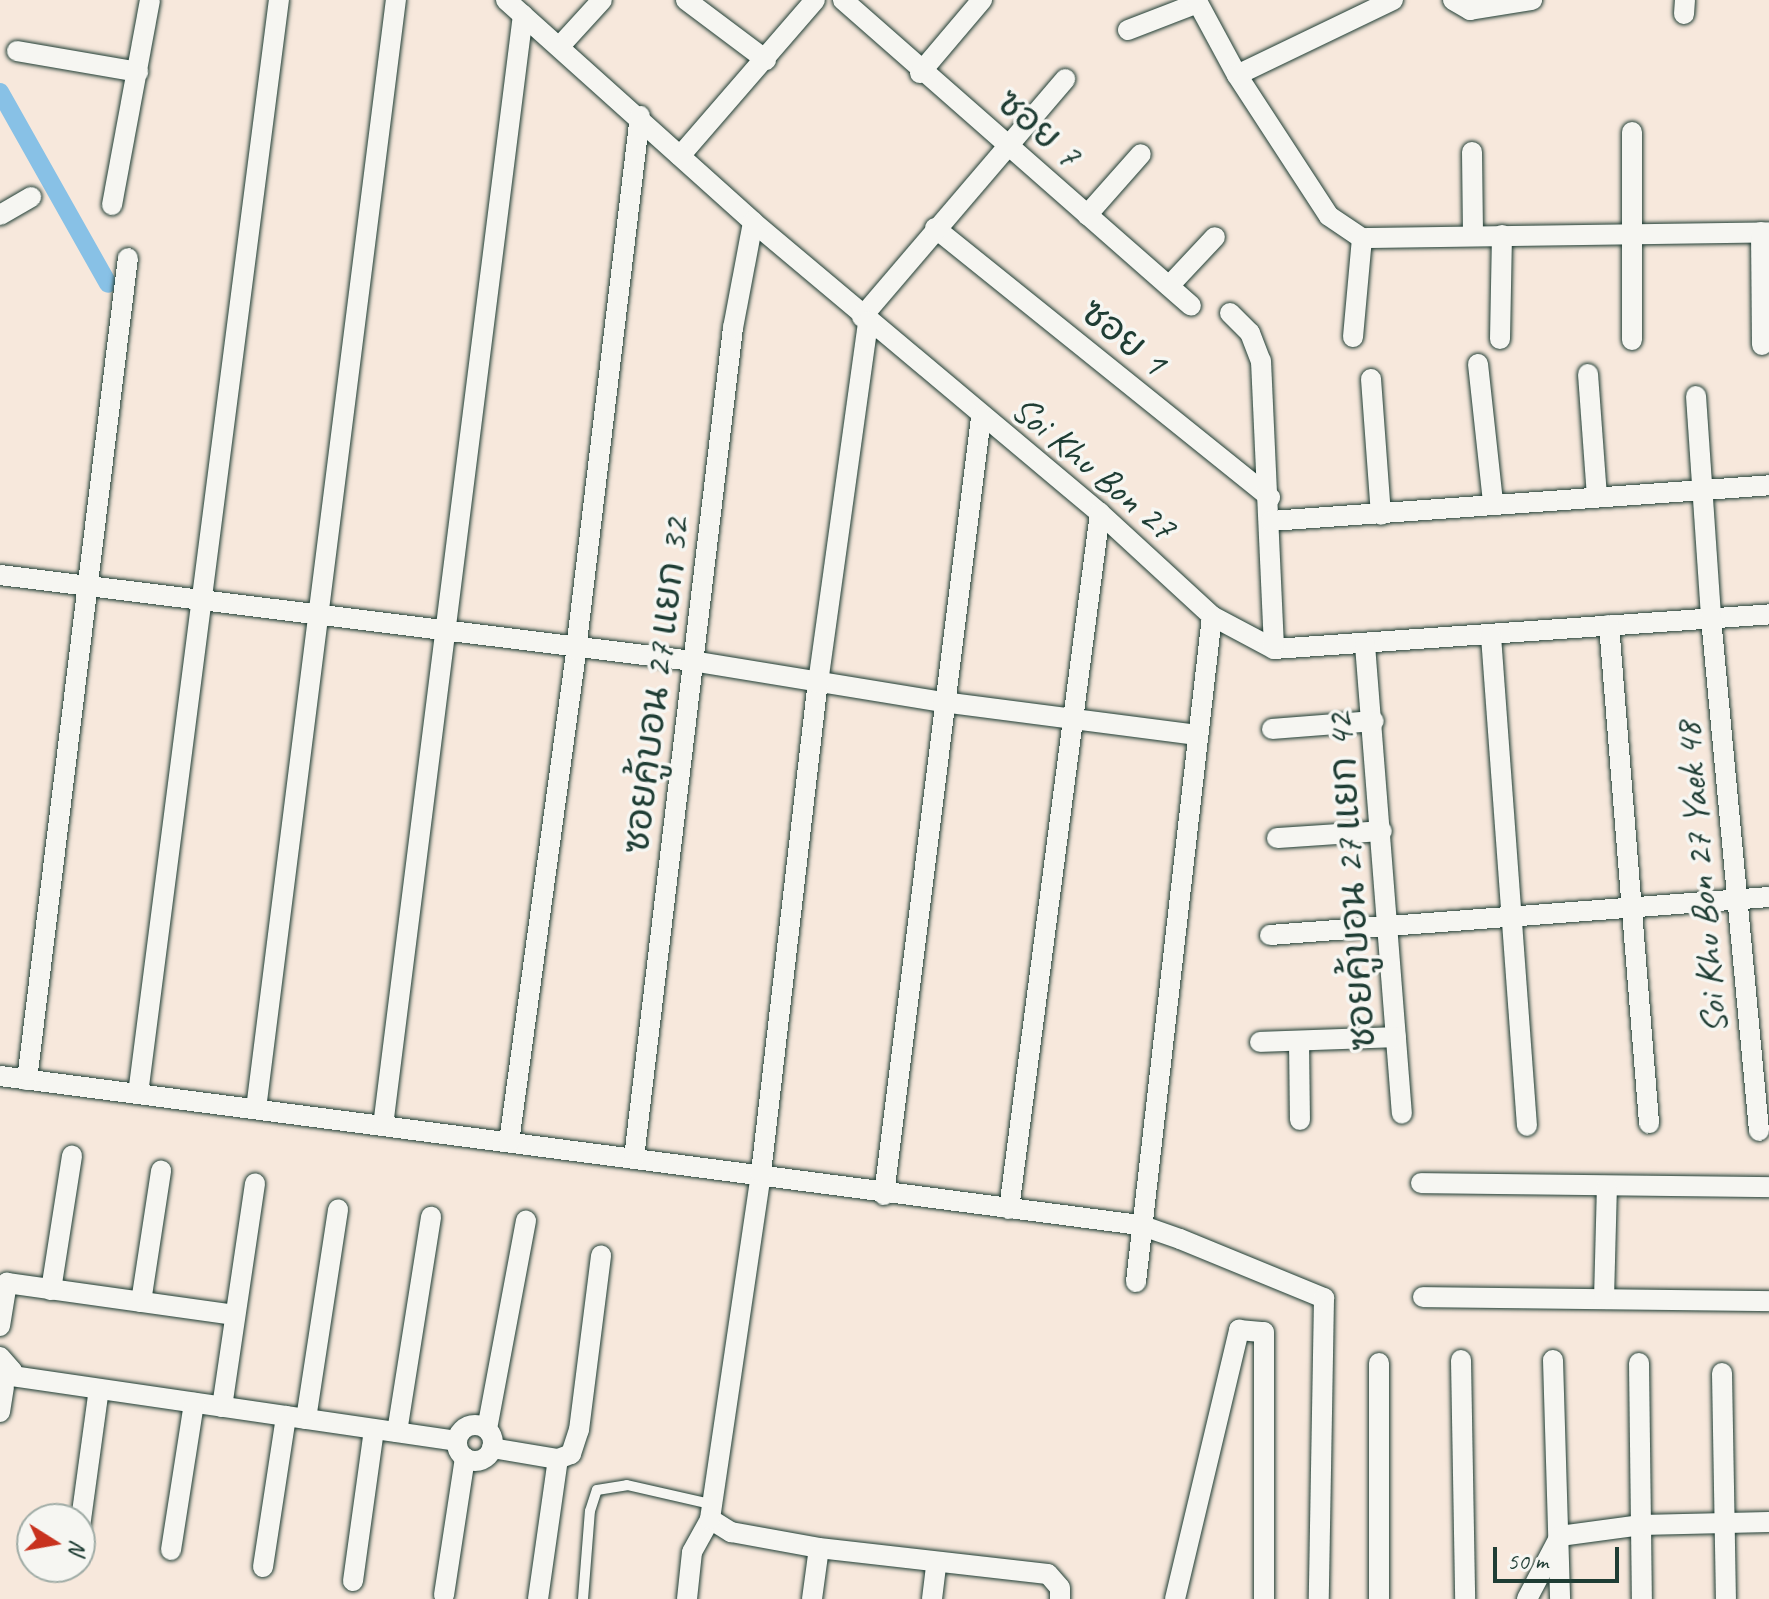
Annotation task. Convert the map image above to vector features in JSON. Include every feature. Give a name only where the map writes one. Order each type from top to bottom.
[{"type":"street","points":[[112,205],[150,0]]},
{"type":"street","points":[[138,1094],[279,0]]},
{"type":"street","points":[[256,1109],[321,617],[365,215],[396,0]]},
{"type":"street","name":"Soi Khu Bon 27","points":[[506,0],[640,116],[753,222],[981,417],[1100,513],[1212,616],[1274,649]]},
{"type":"street","points":[[560,46],[602,0]]},
{"type":"street","points":[[686,0],[766,60]]},
{"type":"street","points":[[680,156],[815,0]]},
{"type":"street","name":"ซอย 7","points":[[843,0],[920,73],[1191,306]]},
{"type":"street","points":[[920,73],[982,0]]},
{"type":"street","points":[[1237,75],[1370,5],[1393,0]]},
{"type":"street","points":[[1453,0],[1470,10],[1532,0]]},
{"type":"street","points":[[1128,30],[1198,3],[1237,75],[1329,216],[1362,238],[1765,232],[1762,345]]},
{"type":"street","points":[[383,1126],[448,632],[523,15]]},
{"type":"street","points":[[17,51],[138,72]]},
{"type":"street","points":[[687,1599],[692,1552],[710,1512],[761,1173],[818,683],[865,319],[935,228],[1065,79]]},
{"type":"street","points":[[509,1142],[576,650],[640,116]]},
{"type":"street","points":[[1632,132],[1632,340]]},
{"type":"street","points":[[1472,152],[1473,235]]},
{"type":"street","points":[[1087,215],[1141,154]]},
{"type":"street","points":[[0,215],[31,197]]},
{"type":"street","name":"ซอยคู้บอน 27 แยก 32","points":[[634,1158],[733,328],[753,222]]},
{"type":"street","name":"ซอย 1","points":[[935,228],[1270,497]]},
{"type":"street","points":[[1500,339],[1502,235]]},
{"type":"street","points":[[1169,286],[1215,237]]},
{"type":"street","points":[[1353,337],[1362,238]]},
{"type":"street","points":[[27,1080],[128,258]]},
{"type":"street","points":[[1230,313],[1259,347],[1270,497],[1274,649],[1365,645],[1769,614]]},
{"type":"street","points":[[1478,364],[1493,503]]},
{"type":"street","points":[[1588,374],[1597,496]]},
{"type":"street","points":[[1371,379],[1381,515]]},
{"type":"street","name":"Soi Khu Bon 27 Yaek 48","points":[[1696,396],[1711,618],[1759,1131]]},
{"type":"street","points":[[884,1195],[943,702],[981,417]]},
{"type":"street","points":[[1271,521],[1769,485]]},
{"type":"street","points":[[1009,1209],[1100,513]]},
{"type":"street","points":[[0,575],[576,650],[692,661],[943,702],[1197,735]]},
{"type":"street","points":[[1136,1282],[1140,1225],[1212,616]]},
{"type":"street","points":[[1609,625],[1635,907],[1649,1123]]},
{"type":"street","points":[[1491,636],[1527,1126]]},
{"type":"street","name":"ซอยคู้บอน 27 แยก 42","points":[[1365,645],[1391,929],[1402,1114]]},
{"type":"street","points":[[1272,729],[1374,721]]},
{"type":"street","points":[[1277,838],[1382,831]]},
{"type":"street","points":[[1270,935],[1391,929],[1769,897]]},
{"type":"street","points":[[1260,1042],[1396,1037]]},
{"type":"street","points":[[1299,1041],[1300,1120]]},
{"type":"street","points":[[0,1076],[761,1173],[884,1195],[1140,1225],[1324,1298],[1319,1599]]},
{"type":"street","points":[[51,1290],[72,1156]]},
{"type":"street","points":[[141,1302],[161,1171]]},
{"type":"street","points":[[222,1407],[255,1183]]},
{"type":"street","points":[[1421,1183],[1769,1187]]},
{"type":"street","points":[[1604,1299],[1607,1186]]},
{"type":"street","points":[[263,1567],[338,1209]]},
{"type":"street","points":[[397,1432],[431,1217]]},
{"type":"street","points":[[5,1384],[99,1389],[397,1432],[484,1459],[490,1439],[526,1221]]},
{"type":"street","points":[[444,1595],[461,1450],[468,1425],[490,1439],[558,1459],[571,1454],[579,1430],[601,1255]]},
{"type":"street","points":[[0,1326],[3,1283],[235,1315]]},
{"type":"street","points":[[1423,1297],[1769,1301]]},
{"type":"street","points":[[1175,1599],[1239,1330],[1264,1332],[1264,1599]]},
{"type":"street","points":[[0,1357],[8,1362],[0,1412]]},
{"type":"street","points":[[1461,1360],[1465,1599]]},
{"type":"street","points":[[1553,1360],[1560,1599]]},
{"type":"street","points":[[1379,1363],[1379,1599]]},
{"type":"street","points":[[1639,1363],[1642,1599]]},
{"type":"street","points":[[1722,1373],[1726,1599]]},
{"type":"street","points":[[83,1503],[99,1389]]},
{"type":"street","points":[[171,1550],[194,1403]]},
{"type":"street","points":[[353,1581],[374,1429]]},
{"type":"street","points":[[538,1599],[558,1459]]},
{"type":"street","points":[[710,1512],[731,1532],[936,1564],[1048,1574],[1060,1588],[1060,1599]]},
{"type":"street","points":[[1560,1536],[1641,1525],[1769,1522]]},
{"type":"street","points":[[1527,1599],[1560,1536]]},
{"type":"street","points":[[812,1599],[819,1548]]},
{"type":"street","points":[[932,1599],[936,1564]]},
{"type":"lane","points":[[583,1599],[597,1490],[627,1485],[710,1512]]},
{"type":"waterway","points":[[0,92],[108,284]]}]
